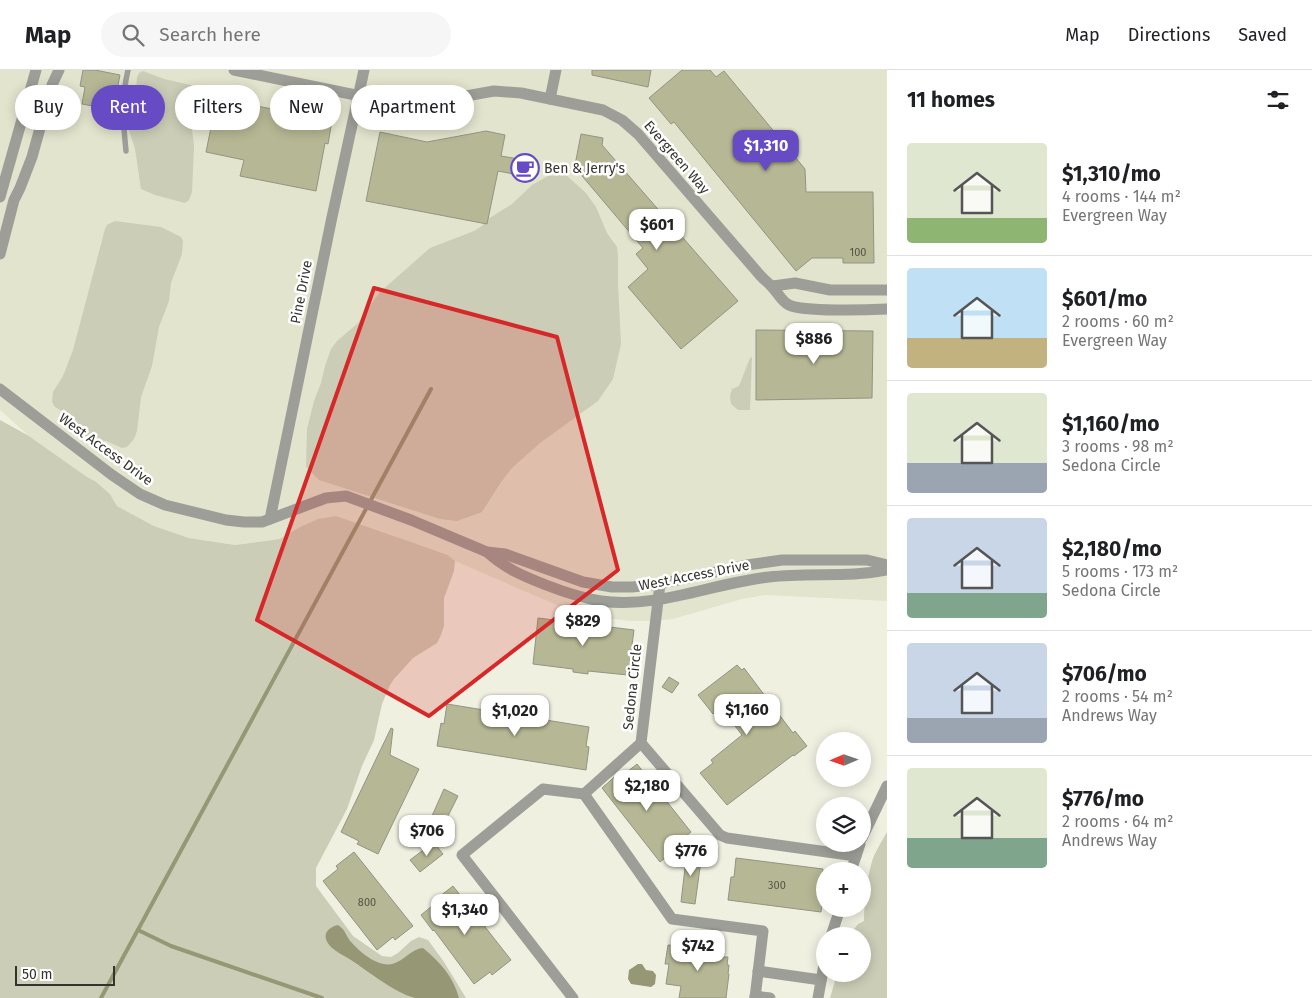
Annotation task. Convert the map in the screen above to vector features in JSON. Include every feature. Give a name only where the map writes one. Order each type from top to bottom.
[{"type":"street","points":[[0,197],[36,70]]},
{"type":"street","points":[[0,254],[14,200],[32,157],[52,85],[59,70]]},
{"type":"street","name":"Evergreen Way","points":[[234,70],[351,94]]},
{"type":"street","name":"Pine Drive","points":[[361,85],[364,70]]},
{"type":"street","points":[[550,99],[556,70]]},
{"type":"street","name":"Evergreen Way","points":[[474,95],[494,91],[514,92],[602,110],[612,114],[638,134],[759,274],[773,286],[783,301],[797,307],[887,309]]},
{"type":"street","name":"Pine Drive","points":[[270,519],[351,130]]},
{"type":"street","points":[[773,286],[795,283],[830,290],[887,290]]},
{"type":"street","name":"West Access Drive","points":[[0,389],[127,486],[154,500],[178,508],[231,520],[255,523],[326,498],[342,496],[355,498],[487,552],[506,554],[572,579],[598,586],[622,588],[660,584],[747,564],[782,560],[867,560],[887,565]]},
{"type":"street","name":"West Access Drive","points":[[487,552],[502,565],[542,584],[595,600],[616,602],[658,599],[769,577],[866,575],[887,570]]},
{"type":"street","name":"Sedona Circle","points":[[660,584],[641,743],[720,835],[727,838],[856,856]]},
{"type":"street","points":[[584,794],[641,743]]},
{"type":"street","points":[[871,819],[887,786]]},
{"type":"street","points":[[572,998],[462,855],[543,789],[584,794],[672,919],[763,930],[755,997],[770,998]]},
{"type":"street","points":[[854,862],[857,852]]},
{"type":"street","points":[[758,971],[816,979]]},
{"type":"street","points":[[818,998],[821,982]]},
{"type":"lane","points":[[126,151],[122,112],[128,70]]},
{"type":"highlighted area","points":[[374,288],[557,337],[618,570],[429,716],[257,620]]},
{"type":"shaded area","points":[[0,70],[887,70],[887,601],[766,595],[742,599],[673,619],[629,621],[599,617],[566,609],[455,561],[448,555],[440,552],[318,519],[279,539],[235,545],[189,538],[154,526],[117,506],[110,494],[95,481],[29,436],[0,410]]},
{"type":"shaded area","points":[[143,71],[164,79],[191,85],[175,85],[175,130],[192,130],[194,146],[192,192],[189,200],[185,203],[141,189],[135,149],[129,130],[165,130],[165,85],[136,85],[139,73]]},
{"type":"shaded area","points":[[566,175],[586,193],[596,207],[607,233],[617,247],[621,344],[613,379],[598,401],[540,443],[512,468],[482,512],[457,521],[440,519],[319,480],[306,467],[307,429],[325,366],[331,349],[337,341],[358,323],[380,292],[430,248],[474,231],[488,219],[512,204],[532,185],[548,176]]},
{"type":"shaded area","points":[[115,221],[161,227],[181,237],[183,241],[182,254],[171,283],[169,301],[159,327],[152,366],[141,397],[137,431],[134,439],[127,447],[122,448],[80,433],[66,414],[54,406],[52,401],[53,392],[63,376],[73,350],[105,229],[107,225]]},
{"type":"shaded area","points":[[752,357],[750,410],[738,410],[731,404],[730,396],[732,389],[739,386]]},
{"type":"shaded area","points":[[0,420],[29,436],[95,481],[110,494],[117,506],[154,526],[189,538],[235,545],[279,539],[318,519],[336,516],[448,555],[455,561],[454,571],[444,598],[444,626],[441,635],[437,643],[413,658],[390,685],[382,704],[374,740],[362,766],[347,809],[316,868],[316,886],[353,936],[382,956],[391,957],[419,937],[428,940],[466,998],[0,998]]},
{"type":"shaded area","points":[[887,832],[887,998],[830,998],[835,982],[871,982],[871,927],[856,927],[864,921],[864,917],[871,917],[871,865]]},
{"type":"shaded area","points":[[338,925],[360,951],[381,963],[392,964],[423,948],[445,970],[459,998],[415,998],[390,987],[331,947],[326,939],[326,933],[330,928]]},
{"type":"shaded area","points":[[638,964],[642,964],[646,970],[653,971],[656,975],[655,984],[651,987],[631,984],[628,979],[629,970]]},
{"type":"building","points":[[83,70],[95,70],[120,75],[118,85],[91,85],[91,106],[82,104],[85,87],[80,85]]},
{"type":"building","points":[[592,70],[651,70],[648,87],[592,75]]},
{"type":"building","points":[[682,70],[710,70],[716,77],[724,71],[805,169],[806,192],[873,192],[874,263],[843,263],[843,258],[812,258],[796,271],[674,122],[671,124],[649,98]]},
{"type":"building","points":[[260,107],[270,109],[270,130],[330,130],[328,144],[325,143],[316,191],[240,176],[244,160],[206,152],[210,130],[260,130]]},
{"type":"building","points":[[486,131],[505,135],[501,156],[536,162],[534,178],[498,171],[487,224],[366,201],[380,132],[427,142]]},
{"type":"building","points":[[581,134],[603,138],[602,145],[738,301],[681,349],[628,287],[648,269],[636,254],[643,248],[572,164],[576,160]]},
{"type":"building","points":[[756,330],[873,331],[872,398],[756,400]]},
{"type":"building","points":[[538,618],[634,630],[628,675],[588,671],[588,674],[573,672],[573,669],[533,664]]},
{"type":"building","points":[[737,665],[742,670],[744,668],[793,733],[795,731],[807,746],[727,805],[700,773],[713,763],[711,760],[742,735],[721,708],[713,714],[698,695]]},
{"type":"building","points":[[669,677],[679,683],[672,693],[662,687]]},
{"type":"building","points":[[447,704],[589,727],[586,746],[589,747],[586,770],[437,746],[441,723],[444,724]]},
{"type":"building","points":[[391,728],[393,729],[390,755],[419,769],[378,854],[357,844],[359,841],[341,832]]},
{"type":"building","points":[[637,764],[691,832],[670,849],[675,850],[660,862],[602,788],[619,773],[622,776]]},
{"type":"building","points":[[444,789],[458,796],[445,822],[432,816]]},
{"type":"building","points":[[438,839],[435,844],[443,854],[420,872],[410,860]]},
{"type":"building","points":[[687,851],[702,853],[695,904],[681,902]]},
{"type":"building","points":[[354,852],[413,926],[395,940],[393,937],[377,950],[323,881],[338,869],[336,866]]},
{"type":"building","points":[[736,858],[816,868],[816,911],[728,900],[731,877],[734,877]]},
{"type":"building","points":[[453,886],[511,960],[492,975],[490,972],[474,984],[421,915],[437,902],[435,900]]},
{"type":"building","points":[[668,945],[715,950],[714,953],[723,954],[722,957],[728,957],[729,974],[726,998],[679,998],[681,986],[666,984],[669,964],[665,964]]},
{"type":"waterway","points":[[101,998],[431,389]]},
{"type":"waterway","points":[[138,930],[171,946],[322,998]]},
{"type":"place","name":"Ben & Jerry's","points":[[525,168]]}]
